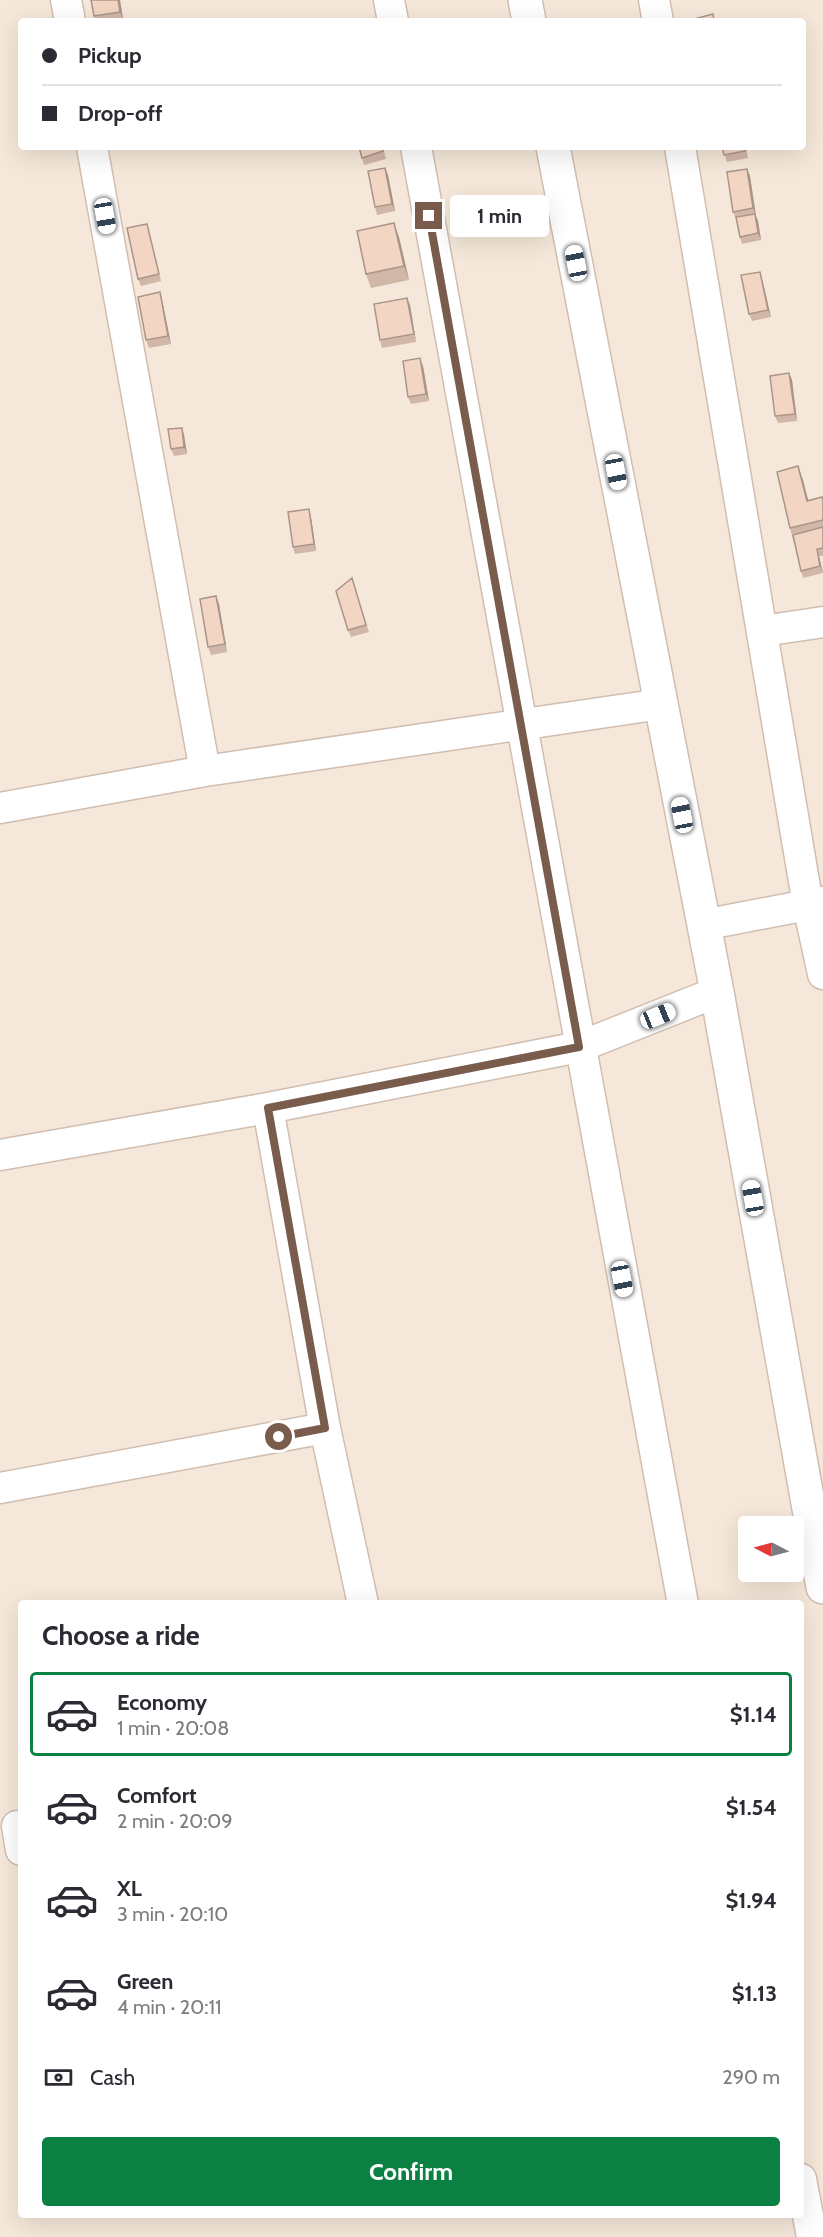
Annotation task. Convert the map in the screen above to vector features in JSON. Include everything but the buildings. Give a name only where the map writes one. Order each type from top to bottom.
[{"type":"street","points":[[66,0],[69,18]]},
{"type":"street","points":[[389,0],[392,18]]},
{"type":"street","points":[[525,0],[528,18]]},
{"type":"street","points":[[654,0],[657,18]]},
{"type":"street","points":[[93,150],[205,771]]},
{"type":"street","points":[[418,150],[523,724],[579,1047],[682,1600]]},
{"type":"street","points":[[554,150],[717,992],[823,1587]]},
{"type":"street","points":[[681,150],[764,631],[816,903],[823,974]]},
{"type":"street","points":[[764,631],[823,622]]},
{"type":"street","points":[[0,808],[205,771],[661,704]]},
{"type":"street","points":[[703,925],[816,903]]},
{"type":"street","points":[[0,1155],[268,1108],[579,1047],[717,992]]},
{"type":"street","points":[[268,1108],[325,1428],[362,1600]]},
{"type":"street","points":[[0,1488],[325,1428]]},
{"type":"street","points":[[804,2195],[812,2237]]},
{"type":"shaded area","points":[[0,0],[823,0],[823,2237],[0,2237]]},
{"type":"route","points":[[279,1437],[325,1428],[268,1108],[579,1047],[523,724],[429,216]]}]
